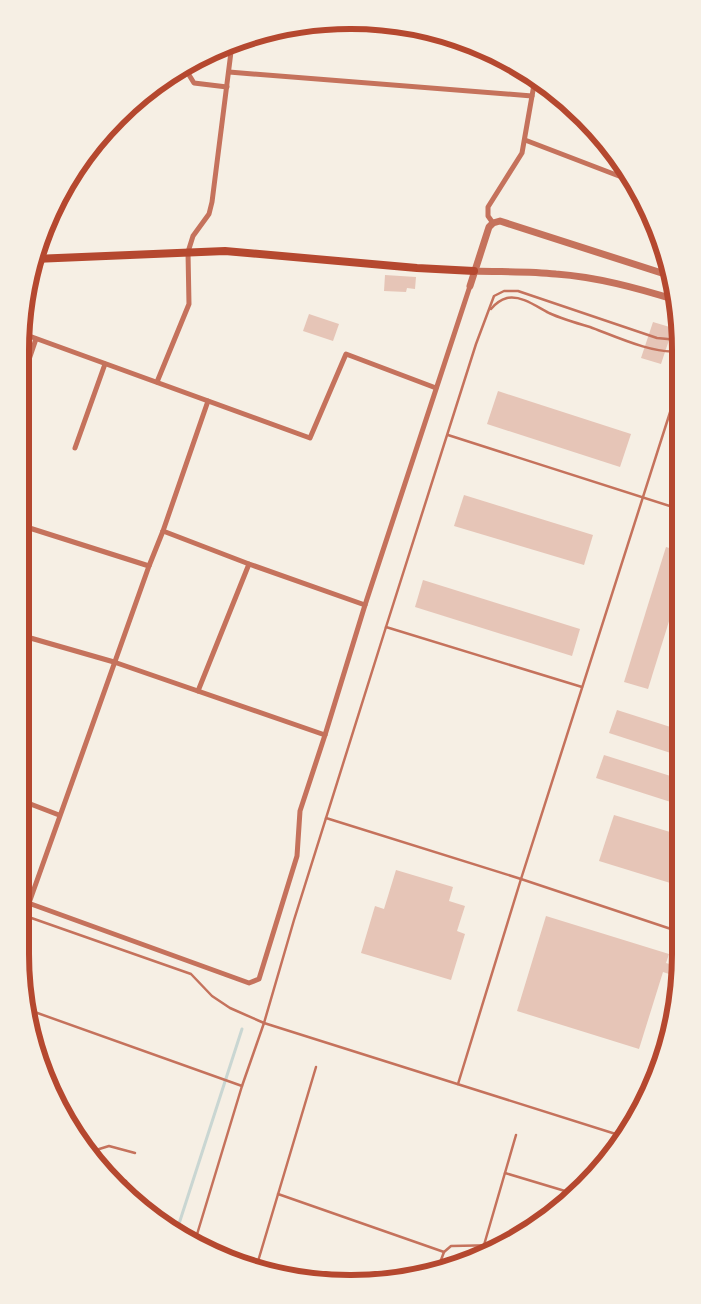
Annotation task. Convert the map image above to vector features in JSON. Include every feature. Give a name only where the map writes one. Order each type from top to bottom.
[{"type":"main road","points":[[43,259],[224,251],[474,272]]},
{"type":"street","points":[[157,382],[189,304],[190,262],[188,252],[193,236],[209,214],[212,202],[231,52]]},
{"type":"street","points":[[229,72],[532,96]]},
{"type":"street","points":[[188,73],[194,83],[227,87]]},
{"type":"street","points":[[493,222],[488,216],[488,207],[522,153],[534,86]]},
{"type":"street","points":[[525,140],[621,177]]},
{"type":"street","points":[[208,401],[29,903],[249,983],[260,979],[297,856],[300,811],[365,605],[489,227],[493,222],[500,221],[662,273]]},
{"type":"street","points":[[474,272],[556,274],[640,289],[667,297]]},
{"type":"street","points":[[29,337],[310,438],[346,354],[436,388]]},
{"type":"street","points":[[29,360],[36,339]]},
{"type":"street","points":[[75,448],[105,364]]},
{"type":"street","points":[[29,527],[149,566]]},
{"type":"street","points":[[163,531],[365,605]]},
{"type":"street","points":[[198,690],[249,564]]},
{"type":"street","points":[[29,638],[114,662],[325,735]]},
{"type":"street","points":[[29,803],[59,815]]},
{"type":"lane","points":[[197,1236],[386,627],[494,296],[504,291],[518,291],[657,338],[672,339]]},
{"type":"lane","points":[[489,310],[507,298],[519,298],[550,314],[653,349],[672,352]]},
{"type":"lane","points":[[458,1084],[521,879],[672,406]]},
{"type":"lane","points":[[448,435],[672,507]]},
{"type":"lane","points":[[386,627],[582,687]]},
{"type":"lane","points":[[326,818],[521,879],[672,929]]},
{"type":"lane","points":[[29,917],[190,974],[212,996],[230,1008],[264,1023],[616,1134]]},
{"type":"lane","points":[[34,1012],[242,1086]]},
{"type":"lane","points":[[258,1261],[316,1067]]},
{"type":"lane","points":[[440,1262],[444,1252],[451,1246],[484,1245],[516,1135]]},
{"type":"lane","points":[[96,1150],[109,1146],[135,1153]]},
{"type":"lane","points":[[505,1174],[567,1192]]},
{"type":"lane","points":[[122,1180],[126,1181]]},
{"type":"lane","points":[[278,1194],[444,1252]]},
{"type":"building","points":[[385,275],[416,277],[415,289],[407,288],[406,292],[384,291]]},
{"type":"building","points":[[309,314],[339,324],[333,341],[303,331]]},
{"type":"building","points":[[653,322],[672,328],[661,364],[641,358]]},
{"type":"building","points":[[498,391],[631,434],[620,467],[487,424]]},
{"type":"building","points":[[464,495],[593,535],[584,565],[454,526]]},
{"type":"building","points":[[666,547],[672,549],[672,612],[648,689],[624,682]]},
{"type":"building","points":[[423,580],[580,629],[572,656],[415,607]]},
{"type":"building","points":[[617,710],[672,727],[672,753],[609,733]]},
{"type":"building","points":[[604,755],[672,776],[672,802],[596,778]]},
{"type":"building","points":[[614,815],[672,833],[672,884],[599,861]]},
{"type":"building","points":[[396,870],[453,887],[449,901],[465,906],[457,931],[465,934],[451,980],[361,953],[375,906],[384,909]]},
{"type":"building","points":[[546,916],[669,954],[666,963],[672,965],[672,975],[663,972],[639,1049],[517,1011]]},
{"type":"waterway","points":[[179,1225],[242,1029]]}]
